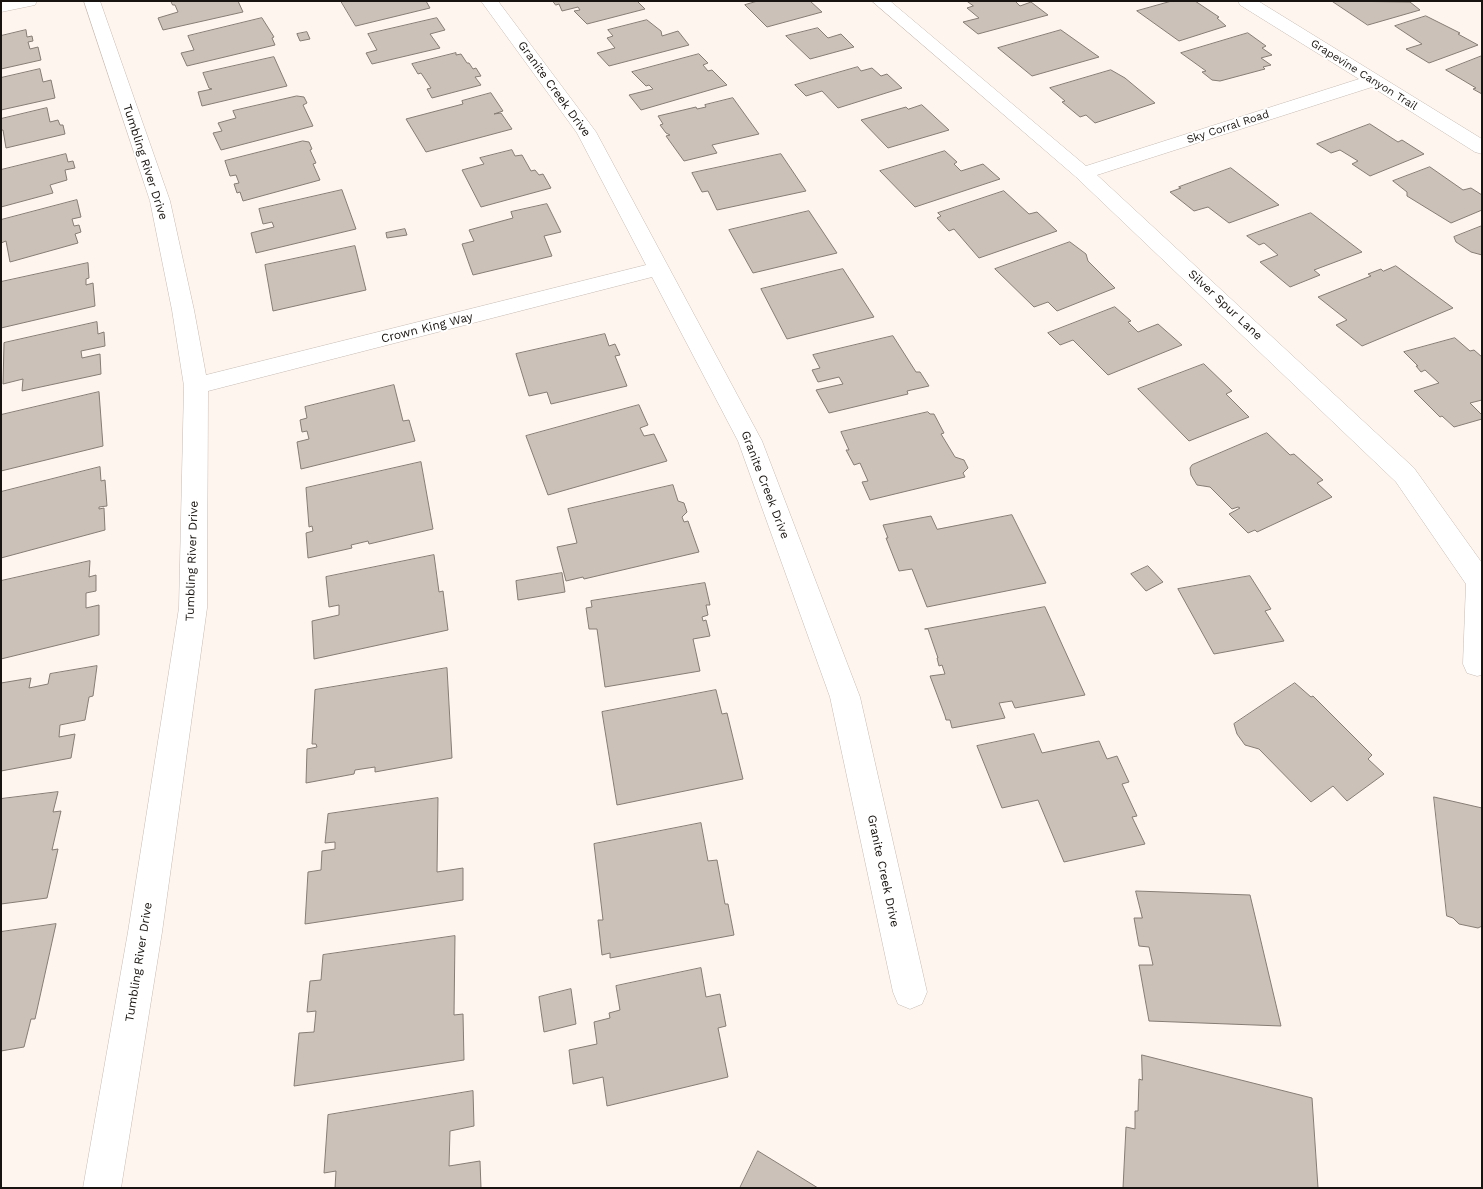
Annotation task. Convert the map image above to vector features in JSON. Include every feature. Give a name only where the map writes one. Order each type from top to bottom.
[{"type":"street","points":[[1,7],[29,1]]},
{"type":"street","name":"Tumbling River Drive","points":[[92,1],[160,201],[183,310],[196,386],[193,608],[144,932],[102,1188]]},
{"type":"street","name":"Granite Creek Drive","points":[[489,1],[586,132],[750,441],[846,697],[910,992]]},
{"type":"street","name":"Silver Spur Lane","points":[[880,1],[1083,173],[1405,475],[1480,582],[1477,664]]},
{"type":"street","name":"Grapevine Canyon Trail","points":[[1246,1],[1482,148]]},
{"type":"street","name":"Sky Corral Road","points":[[1083,173],[1373,81]]},
{"type":"street","name":"Crown King Way","points":[[196,386],[658,269]]},
{"type":"building","points":[[171,1],[238,1],[243,12],[163,30],[158,18],[178,12]]},
{"type":"building","points":[[341,1],[426,1],[430,8],[356,26]]},
{"type":"building","points":[[553,1],[637,1],[645,9],[587,24],[574,11],[580,10],[578,7],[562,11],[559,4],[556,5]]},
{"type":"building","points":[[758,1],[810,1],[822,12],[767,27],[745,5]]},
{"type":"building","points":[[967,1],[1015,1],[1020,6],[1031,2],[1048,15],[978,34],[963,22],[979,18],[967,8],[973,6]]},
{"type":"building","points":[[1172,1],[1195,1],[1219,17],[1217,18],[1226,26],[1179,41],[1137,11]]},
{"type":"building","points":[[1332,1],[1410,2],[1420,10],[1368,25]]},
{"type":"building","points":[[1426,16],[1460,33],[1458,34],[1478,45],[1429,63],[1406,49],[1422,44],[1395,26]]},
{"type":"building","points":[[262,18],[274,37],[272,38],[275,45],[187,66],[181,53],[194,50],[188,36]]},
{"type":"building","points":[[437,18],[445,30],[430,34],[440,48],[372,64],[366,53],[377,50],[368,34]]},
{"type":"building","points":[[647,20],[661,31],[662,36],[678,31],[689,45],[609,66],[597,53],[615,48],[607,38],[613,36],[608,30]]},
{"type":"building","points":[[818,28],[828,38],[841,34],[854,47],[810,59],[786,36]]},
{"type":"building","points":[[26,30],[27,37],[32,36],[33,41],[28,42],[30,49],[38,47],[41,60],[1,69],[1,36]]},
{"type":"building","points":[[1061,30],[1099,57],[1032,76],[998,48]]},
{"type":"building","points":[[307,32],[310,39],[300,41],[297,34]]},
{"type":"building","points":[[1248,33],[1266,46],[1262,48],[1272,55],[1261,58],[1271,65],[1263,67],[1265,69],[1220,81],[1212,80],[1202,72],[1206,71],[1181,53]]},
{"type":"building","points":[[456,53],[456,55],[461,54],[473,69],[476,68],[481,76],[475,77],[481,85],[432,98],[427,89],[431,88],[421,73],[418,74],[412,64]]},
{"type":"building","points":[[699,54],[708,63],[703,65],[708,71],[712,70],[727,85],[641,110],[629,95],[653,89],[649,85],[646,86],[632,72]]},
{"type":"building","points":[[1482,56],[1482,94],[1473,89],[1476,88],[1446,70]]},
{"type":"building","points":[[274,57],[287,86],[202,106],[198,92],[212,89],[209,88],[203,73]]},
{"type":"building","points":[[858,67],[861,71],[872,68],[881,76],[887,74],[902,88],[838,108],[822,91],[806,96],[795,85]]},
{"type":"building","points":[[40,69],[43,82],[51,80],[55,98],[1,110],[1,78]]},
{"type":"building","points":[[1111,70],[1125,78],[1155,103],[1095,123],[1086,115],[1080,117],[1062,102],[1065,101],[1050,88]]},
{"type":"building","points":[[491,93],[503,111],[494,114],[501,113],[512,129],[426,152],[406,119],[463,104],[462,101]]},
{"type":"building","points":[[297,96],[304,97],[307,103],[303,105],[313,126],[221,150],[213,133],[222,131],[218,123],[236,118],[233,111]]},
{"type":"building","points":[[733,98],[759,134],[712,145],[717,153],[684,161],[666,136],[670,135],[660,125],[663,124],[658,116],[696,107],[697,109],[706,107],[705,105]]},
{"type":"building","points":[[922,105],[949,130],[888,148],[861,120],[906,107],[908,109]]},
{"type":"building","points":[[47,108],[50,122],[58,120],[60,125],[63,125],[65,134],[6,148],[3,130],[1,130],[1,119]]},
{"type":"building","points":[[1370,124],[1398,142],[1402,140],[1424,154],[1370,176],[1352,164],[1358,161],[1340,150],[1331,153],[1317,144]]},
{"type":"building","points":[[303,141],[309,142],[312,149],[310,150],[316,163],[313,164],[320,180],[243,201],[240,192],[237,193],[234,184],[239,183],[236,175],[230,176],[225,161]]},
{"type":"building","points":[[512,150],[515,156],[522,155],[531,171],[535,170],[539,175],[543,174],[551,188],[481,207],[462,170],[484,164],[480,158]]},
{"type":"building","points":[[945,151],[957,162],[954,164],[961,171],[983,164],[1000,179],[915,207],[880,171]]},
{"type":"building","points":[[66,154],[68,162],[73,161],[75,168],[65,170],[67,180],[50,185],[53,193],[1,207],[1,170]]},
{"type":"building","points":[[781,154],[806,191],[717,210],[708,191],[702,192],[692,173]]},
{"type":"building","points":[[1430,167],[1463,190],[1471,188],[1482,195],[1482,210],[1451,223],[1407,196],[1407,192],[1393,181]]},
{"type":"building","points":[[1231,168],[1279,205],[1229,223],[1208,207],[1194,211],[1170,192],[1181,188],[1179,187]]},
{"type":"building","points":[[342,190],[356,229],[256,253],[251,233],[274,227],[272,222],[263,224],[259,209]]},
{"type":"building","points":[[1004,191],[1029,214],[1037,212],[1057,231],[979,258],[954,229],[949,231],[937,218],[941,216],[938,213]]},
{"type":"building","points":[[77,200],[81,217],[72,219],[74,226],[79,225],[81,232],[75,234],[78,243],[10,262],[6,241],[1,243],[1,220]]},
{"type":"building","points":[[547,204],[561,232],[544,236],[552,256],[473,275],[462,244],[474,241],[469,230],[513,218],[511,212]]},
{"type":"building","points":[[809,211],[837,253],[753,273],[729,230]]},
{"type":"building","points":[[1311,213],[1362,252],[1314,270],[1320,275],[1290,287],[1260,262],[1278,255],[1264,243],[1259,245],[1247,236]]},
{"type":"building","points":[[1482,226],[1482,255],[1471,252],[1456,242],[1454,237]]},
{"type":"building","points":[[405,229],[407,235],[387,238],[386,233]]},
{"type":"building","points":[[1070,242],[1086,254],[1088,261],[1115,288],[1057,311],[1048,302],[1034,307],[995,269]]},
{"type":"building","points":[[355,246],[366,290],[273,311],[265,265]]},
{"type":"building","points":[[88,263],[89,278],[86,279],[86,285],[93,283],[95,306],[1,328],[1,282]]},
{"type":"building","points":[[1396,266],[1453,308],[1362,346],[1336,325],[1347,320],[1318,297],[1371,276],[1368,274]]},
{"type":"building","points":[[843,269],[874,317],[787,339],[761,289]]},
{"type":"building","points":[[1115,307],[1131,321],[1128,322],[1138,332],[1158,324],[1182,345],[1108,375],[1073,340],[1060,345],[1048,333]]},
{"type":"building","points":[[97,322],[98,334],[104,332],[105,346],[81,351],[82,358],[100,354],[101,374],[22,391],[23,379],[3,384],[4,343]]},
{"type":"building","points":[[605,334],[609,346],[615,344],[620,355],[615,356],[627,386],[551,404],[547,392],[529,396],[516,354]]},
{"type":"building","points":[[893,336],[916,372],[920,372],[929,386],[907,391],[908,394],[829,413],[816,390],[843,384],[839,377],[818,382],[812,370],[820,368],[813,355]]},
{"type":"building","points":[[1455,338],[1470,351],[1474,350],[1482,357],[1482,400],[1470,403],[1482,415],[1482,419],[1454,427],[1442,416],[1440,417],[1414,391],[1439,383],[1425,370],[1421,372],[1416,366],[1418,366],[1404,352]]},
{"type":"building","points":[[1204,364],[1232,391],[1226,394],[1249,417],[1189,441],[1138,389]]},
{"type":"building","points":[[394,385],[403,421],[409,420],[415,441],[301,469],[297,442],[309,439],[307,431],[302,432],[300,420],[307,418],[305,407]]},
{"type":"building","points":[[99,392],[103,446],[1,471],[1,415]]},
{"type":"building","points":[[639,405],[648,425],[640,428],[644,436],[654,434],[667,461],[548,495],[526,436]]},
{"type":"building","points":[[928,412],[934,414],[944,433],[941,434],[955,457],[964,460],[968,468],[963,473],[965,477],[870,500],[862,482],[868,481],[860,463],[854,465],[846,450],[849,450],[841,432]]},
{"type":"building","points":[[1267,433],[1290,455],[1294,454],[1323,480],[1317,483],[1332,497],[1257,532],[1255,530],[1248,533],[1229,514],[1240,508],[1232,509],[1210,487],[1197,485],[1191,475],[1190,468],[1192,465]]},
{"type":"building","points":[[421,462],[433,529],[369,544],[368,541],[351,545],[352,548],[308,558],[306,533],[313,531],[312,526],[309,527],[306,488]]},
{"type":"building","points":[[100,467],[101,481],[105,480],[107,506],[99,507],[99,509],[104,508],[105,530],[1,558],[1,492]]},
{"type":"building","points":[[673,485],[678,501],[684,503],[687,512],[682,517],[684,522],[688,521],[699,552],[584,579],[583,577],[566,581],[557,547],[577,543],[568,509]]},
{"type":"building","points":[[1012,515],[1046,583],[927,607],[912,569],[899,571],[883,525],[931,516],[937,529]]},
{"type":"building","points":[[434,555],[439,592],[443,591],[448,630],[314,659],[312,621],[339,615],[339,605],[329,607],[326,577]]},
{"type":"building","points":[[90,561],[89,577],[96,575],[96,591],[86,593],[86,608],[99,605],[99,635],[1,659],[1,581]]},
{"type":"building","points":[[1148,566],[1163,582],[1146,591],[1131,574]]},
{"type":"building","points":[[562,573],[565,592],[518,600],[516,581]]},
{"type":"building","points":[[1250,576],[1271,609],[1265,611],[1284,641],[1214,654],[1178,589]]},
{"type":"building","points":[[705,583],[710,605],[706,605],[708,615],[702,617],[703,621],[706,620],[710,636],[693,639],[700,671],[605,687],[597,629],[589,629],[586,608],[592,607],[591,601]]},
{"type":"building","points":[[1045,607],[1085,695],[1015,708],[1012,701],[999,703],[1005,718],[952,728],[950,720],[946,720],[930,676],[945,674],[942,665],[939,666],[928,629],[925,629]]},
{"type":"building","points":[[97,666],[93,696],[89,697],[85,720],[60,725],[59,737],[75,734],[71,758],[1,771],[1,683],[31,678],[29,688],[48,684],[50,674]]},
{"type":"building","points":[[447,668],[452,758],[375,772],[375,767],[355,770],[354,774],[306,783],[307,749],[317,747],[316,744],[312,744],[315,690]]},
{"type":"building","points":[[1295,683],[1311,697],[1313,696],[1372,755],[1368,759],[1384,774],[1347,801],[1333,786],[1311,802],[1259,749],[1245,745],[1237,734],[1234,724]]},
{"type":"building","points":[[716,690],[722,714],[727,713],[743,779],[617,805],[602,712]]},
{"type":"building","points":[[1034,734],[1042,753],[1099,741],[1107,759],[1117,756],[1129,782],[1122,784],[1137,816],[1132,817],[1145,844],[1064,862],[1038,800],[1002,808],[977,746]]},
{"type":"building","points":[[58,792],[53,812],[61,811],[52,850],[58,849],[47,898],[1,904],[1,799]]},
{"type":"building","points":[[1434,797],[1482,808],[1482,926],[1478,928],[1459,924],[1453,918],[1447,916]]},
{"type":"building","points":[[438,798],[437,872],[463,868],[463,900],[305,924],[308,872],[321,870],[322,851],[335,849],[335,842],[325,843],[328,814]]},
{"type":"building","points":[[701,823],[708,861],[717,860],[725,904],[728,904],[734,935],[610,958],[610,953],[602,955],[598,920],[603,920],[594,844]]},
{"type":"building","points":[[1136,891],[1250,895],[1281,1026],[1149,1021],[1139,965],[1153,965],[1149,947],[1139,946],[1134,918],[1142,918]]},
{"type":"building","points":[[56,924],[35,1019],[31,1019],[24,1047],[1,1051],[1,932]]},
{"type":"building","points":[[455,936],[454,1015],[463,1014],[464,1060],[294,1086],[299,1033],[314,1032],[316,1011],[307,1012],[310,981],[321,980],[323,955]]},
{"type":"building","points":[[701,968],[706,997],[720,994],[726,1026],[718,1028],[728,1077],[607,1106],[603,1077],[573,1084],[569,1050],[597,1044],[594,1022],[610,1018],[609,1013],[620,1010],[616,986]]},
{"type":"building","points":[[571,989],[576,1024],[544,1032],[539,997]]},
{"type":"building","points":[[1142,1055],[1312,1098],[1318,1188],[1123,1188],[1126,1127],[1135,1129],[1135,1111],[1138,1111],[1139,1079],[1142,1080]]},
{"type":"building","points":[[473,1091],[474,1126],[450,1131],[449,1166],[480,1161],[481,1188],[335,1188],[336,1171],[324,1173],[328,1115]]},
{"type":"building","points":[[758,1151],[818,1188],[740,1188]]}]
